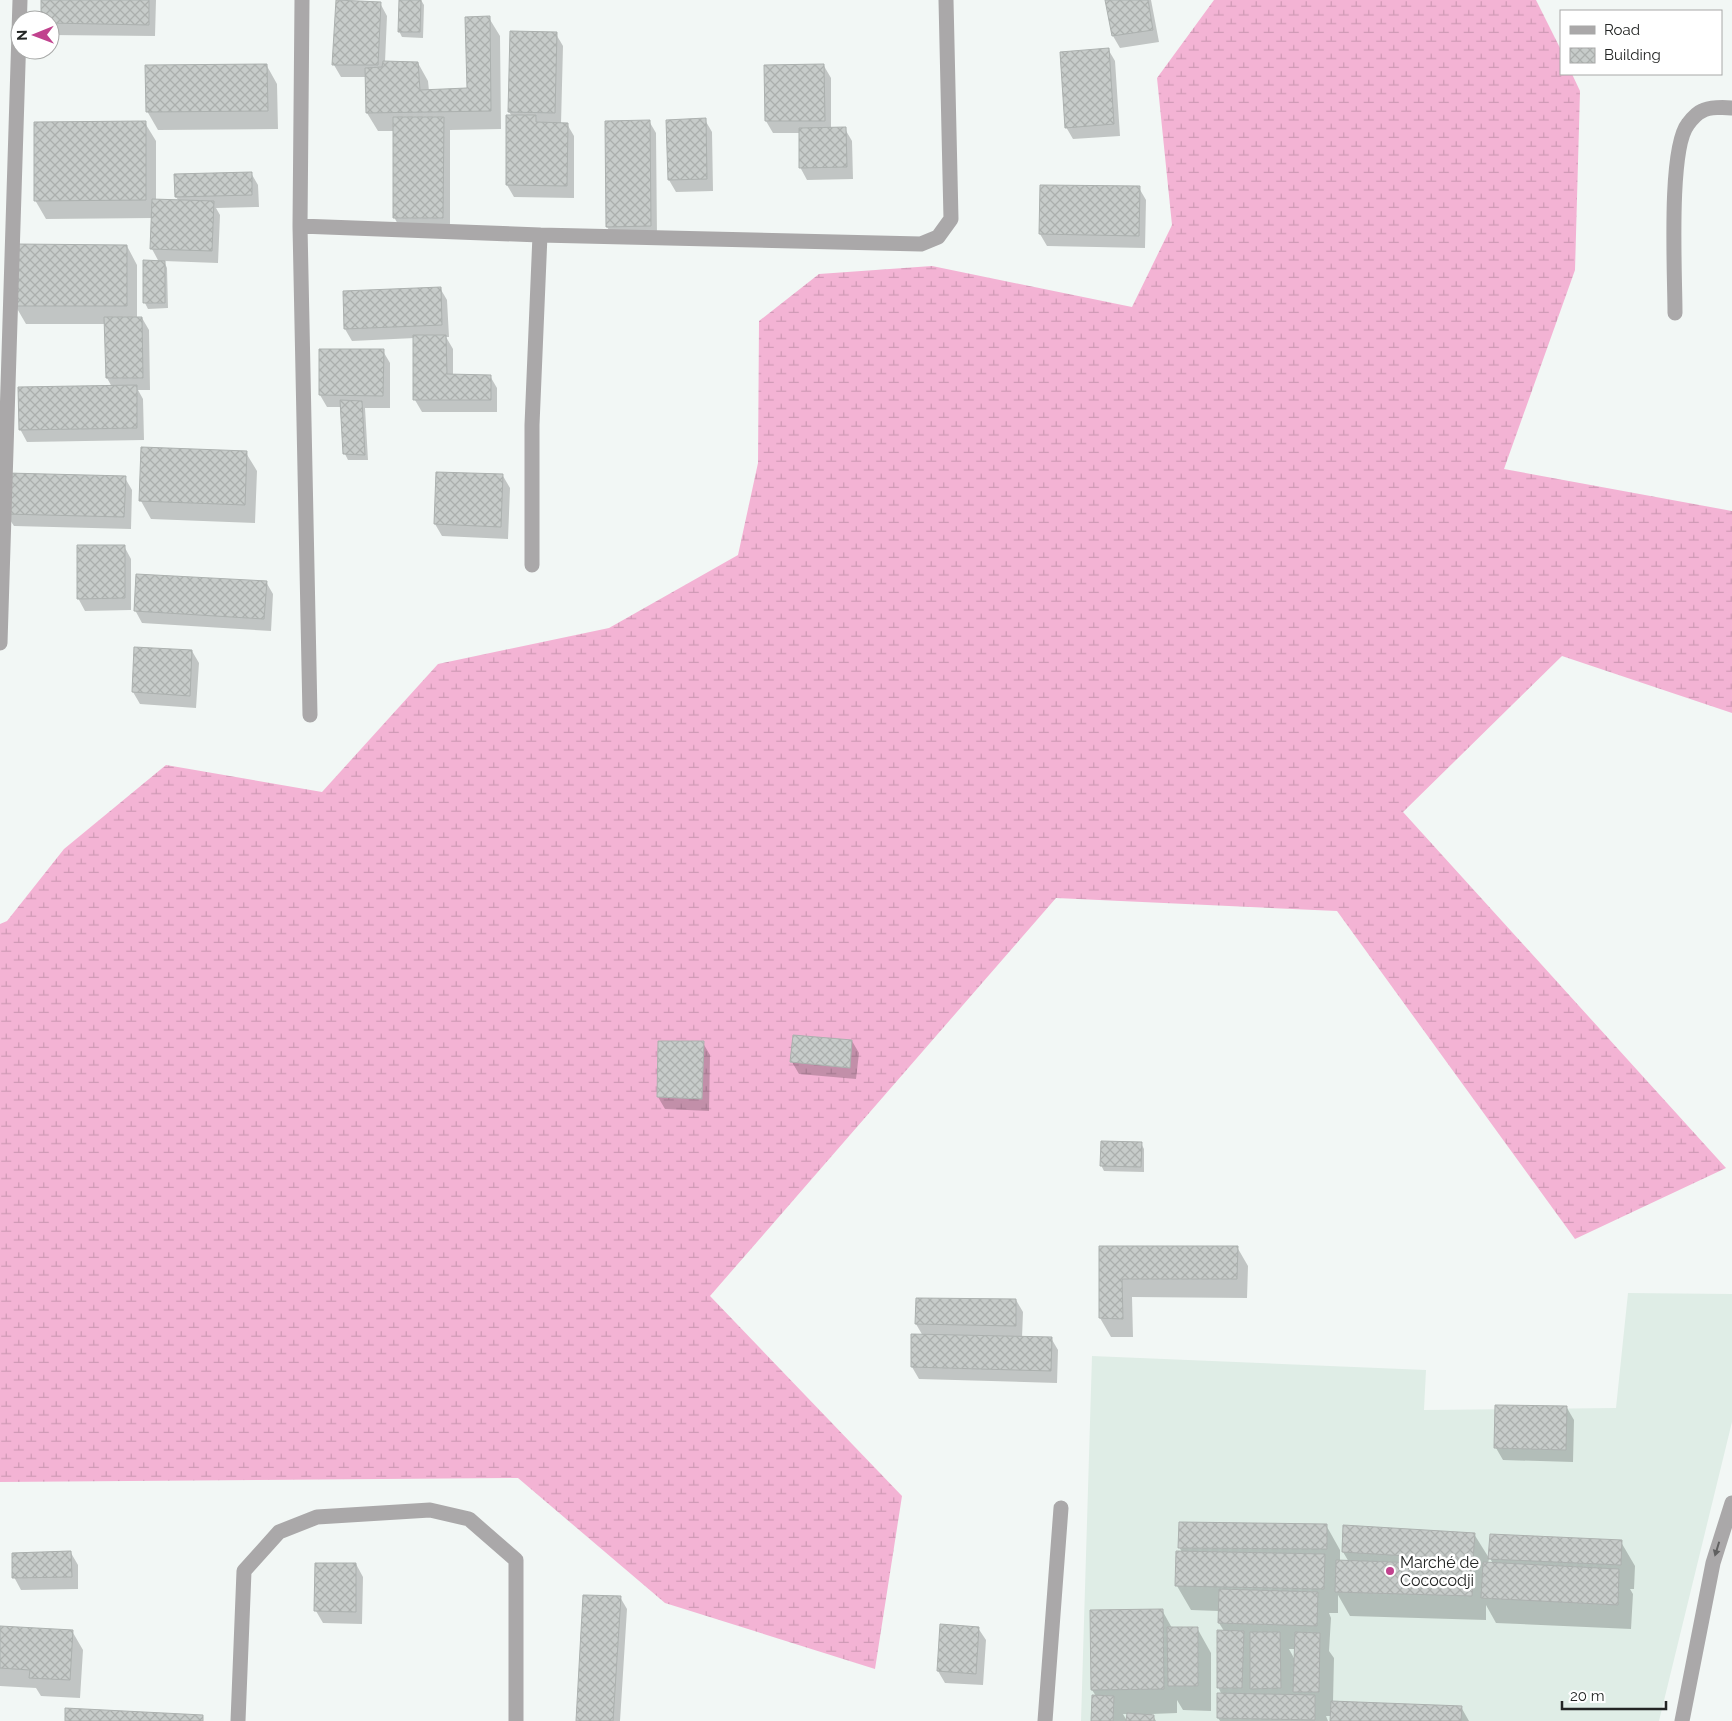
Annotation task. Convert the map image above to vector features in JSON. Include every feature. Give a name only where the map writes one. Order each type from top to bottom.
[{"type":"street","points":[[0,643],[4,388],[20,0]]},
{"type":"street","points":[[302,0],[300,226],[310,715]]},
{"type":"street","points":[[300,226],[540,235],[921,244],[938,237],[951,219],[946,0]]},
{"type":"street","points":[[1675,313],[1674,231],[1678,151],[1687,125],[1702,111],[1726,107],[1732,108]]},
{"type":"street","points":[[532,565],[532,425],[540,235]]},
{"type":"street","points":[[1682,1721],[1713,1563],[1732,1502]]},
{"type":"street","points":[[1045,1721],[1061,1508]]},
{"type":"street","points":[[238,1721],[244,1571],[279,1532],[317,1517],[430,1510],[469,1519],[516,1560],[516,1721]]},
{"type":"shaded area","name":"Marché de Cococodji","points":[[1628,1293],[1732,1294],[1732,1422],[1659,1721],[1081,1721],[1092,1356],[1426,1370],[1424,1410],[1616,1408]]},
{"type":"green space","points":[[1214,0],[1536,0],[1560,48],[1560,75],[1572,75],[1580,91],[1575,270],[1504,469],[1732,511],[1732,713],[1562,656],[1403,812],[1726,1168],[1575,1239],[1337,911],[1056,898],[710,1296],[902,1496],[875,1669],[665,1603],[518,1478],[0,1482],[0,924],[7,921],[64,849],[166,765],[322,792],[438,664],[609,628],[738,555],[758,463],[759,321],[819,274],[932,266],[1132,307],[1172,225],[1157,78]]},
{"type":"building","points":[[41,0],[149,0],[149,25],[60,23],[60,10],[41,10]]},
{"type":"building","points":[[336,0],[381,2],[378,65],[332,65]]},
{"type":"building","points":[[399,0],[421,0],[420,32],[398,32]]},
{"type":"building","points":[[1105,0],[1148,0],[1153,30],[1112,36]]},
{"type":"building","points":[[490,16],[491,111],[366,113],[365,68],[382,67],[383,61],[418,62],[420,90],[467,88],[465,17]]},
{"type":"building","points":[[510,31],[557,32],[555,113],[508,112]]},
{"type":"building","points":[[1109,48],[1114,124],[1065,128],[1060,52]]},
{"type":"building","points":[[267,64],[268,111],[146,112],[145,65]]},
{"type":"building","points":[[824,64],[825,121],[765,121],[764,65]]},
{"type":"building","points":[[506,115],[536,115],[536,122],[568,123],[567,186],[506,185]]},
{"type":"building","points":[[393,117],[444,117],[443,218],[393,218]]},
{"type":"building","points":[[706,118],[707,179],[668,180],[666,120]]},
{"type":"building","points":[[650,120],[651,226],[606,227],[605,121]]},
{"type":"building","points":[[146,121],[146,200],[34,201],[34,122]]},
{"type":"building","points":[[846,127],[847,167],[799,168],[799,128]]},
{"type":"building","points":[[252,172],[252,195],[175,197],[174,174]]},
{"type":"building","points":[[1040,185],[1140,186],[1139,236],[1039,234]]},
{"type":"building","points":[[152,199],[214,201],[212,251],[150,249]]},
{"type":"building","points":[[15,244],[127,245],[127,306],[14,306]]},
{"type":"building","points":[[143,260],[165,261],[165,303],[143,303]]},
{"type":"building","points":[[441,287],[442,325],[344,329],[343,291]]},
{"type":"building","points":[[104,317],[142,317],[143,378],[106,378]]},
{"type":"building","points":[[413,335],[446,335],[447,374],[491,375],[491,400],[413,400]]},
{"type":"building","points":[[319,349],[384,349],[383,396],[319,395]]},
{"type":"building","points":[[137,385],[137,428],[19,430],[18,387]]},
{"type":"building","points":[[340,400],[362,401],[365,455],[343,454]]},
{"type":"building","points":[[141,447],[247,451],[245,505],[139,501]]},
{"type":"building","points":[[436,472],[503,474],[501,527],[434,524]]},
{"type":"building","points":[[7,473],[126,476],[124,517],[5,514]]},
{"type":"building","points":[[77,545],[125,545],[125,598],[77,599]]},
{"type":"building","points":[[136,574],[267,581],[264,619],[134,611]]},
{"type":"building","points":[[134,647],[192,650],[190,696],[132,692]]},
{"type":"building","points":[[793,1035],[852,1040],[850,1068],[790,1062]]},
{"type":"building","points":[[658,1041],[704,1041],[702,1099],[657,1097]]},
{"type":"building","points":[[1101,1141],[1142,1142],[1141,1167],[1100,1166]]},
{"type":"building","points":[[1099,1246],[1238,1246],[1237,1279],[1122,1279],[1123,1319],[1099,1318]]},
{"type":"building","points":[[916,1298],[1016,1299],[1016,1326],[915,1324]]},
{"type":"building","points":[[911,1334],[1052,1337],[1051,1371],[911,1367]]},
{"type":"building","points":[[1495,1405],[1567,1406],[1566,1450],[1494,1448]]},
{"type":"building","points":[[1179,1522],[1327,1524],[1327,1549],[1178,1548]]},
{"type":"building","points":[[1343,1525],[1475,1533],[1473,1560],[1342,1552]]},
{"type":"building","points":[[1490,1534],[1622,1540],[1621,1565],[1488,1559]]},
{"type":"building","points":[[71,1551],[72,1577],[12,1578],[12,1553]]},
{"type":"building","points":[[1176,1551],[1325,1554],[1324,1589],[1175,1586]]},
{"type":"building","points":[[1336,1560],[1474,1565],[1472,1596],[1335,1592]]},
{"type":"building","points":[[1483,1562],[1619,1569],[1618,1605],[1481,1598]]},
{"type":"building","points":[[315,1563],[356,1563],[356,1612],[314,1611]]},
{"type":"building","points":[[1219,1589],[1318,1592],[1317,1626],[1218,1623]]},
{"type":"building","points":[[583,1595],[621,1596],[613,1721],[576,1721]]},
{"type":"building","points":[[1163,1609],[1164,1689],[1091,1690],[1090,1610]]},
{"type":"building","points":[[940,1624],[979,1627],[976,1674],[937,1671]]},
{"type":"building","points":[[0,1626],[73,1630],[70,1680],[29,1678],[30,1670],[0,1668]]},
{"type":"building","points":[[1167,1627],[1198,1627],[1198,1686],[1168,1686]]},
{"type":"building","points":[[1217,1630],[1244,1631],[1242,1688],[1217,1688]]},
{"type":"building","points":[[1250,1632],[1280,1632],[1281,1688],[1250,1689]]},
{"type":"building","points":[[1295,1632],[1320,1633],[1319,1692],[1293,1692]]},
{"type":"building","points":[[1217,1693],[1315,1695],[1315,1720],[1217,1718]]},
{"type":"building","points":[[1092,1695],[1114,1696],[1113,1721],[1091,1721]]},
{"type":"building","points":[[1331,1701],[1462,1706],[1461,1721],[1330,1721]]},
{"type":"building","points":[[65,1708],[203,1715],[203,1721],[65,1721]]},
{"type":"building","points":[[1127,1713],[1154,1715],[1154,1721],[1126,1721]]},
{"type":"place","name":"Marché de Cococodji","points":[[1390,1571]]}]
